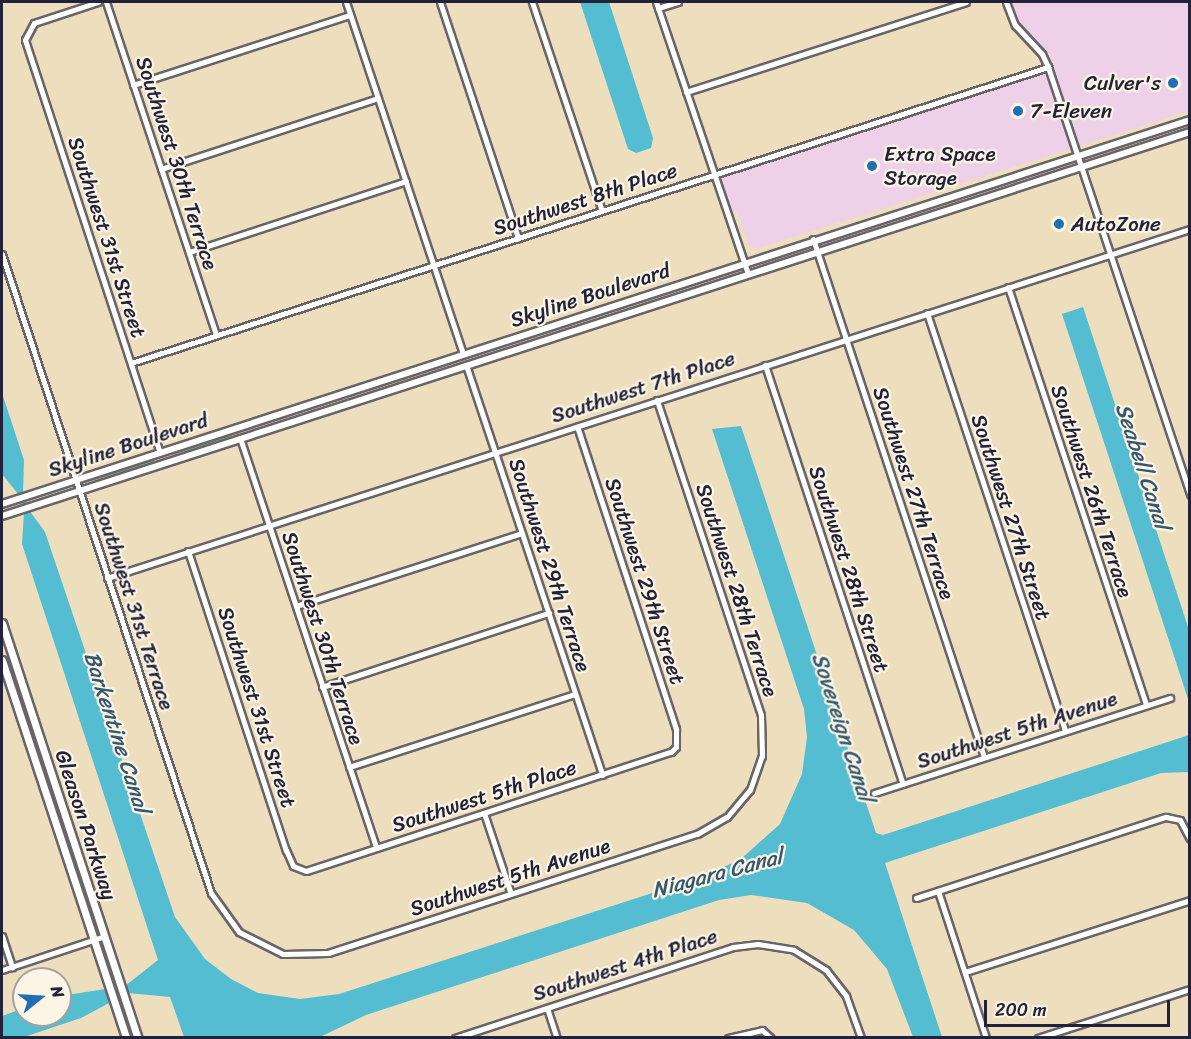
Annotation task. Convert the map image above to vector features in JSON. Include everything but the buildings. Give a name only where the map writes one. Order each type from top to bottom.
[{"type":"main road","name":"Gleason Parkway","points":[[2,623],[138,1038]]},
{"type":"main road","name":"Gleason Parkway","points":[[2,660],[126,1038]]},
{"type":"street","name":"Southwest 31st Street","points":[[98,2],[41,20],[26,33],[27,48],[160,452]]},
{"type":"street","name":"Southwest 30th Terrace","points":[[106,2],[216,335]]},
{"type":"street","points":[[346,2],[466,365]]},
{"type":"street","points":[[440,2],[518,238]]},
{"type":"street","points":[[532,2],[602,211]]},
{"type":"street","points":[[678,2],[657,5],[748,274]]},
{"type":"street","points":[[686,92],[966,2]]},
{"type":"street","points":[[1006,2],[1015,25],[1042,54],[1048,67],[1190,495]]},
{"type":"street","points":[[133,85],[350,15]]},
{"type":"street","name":"Southwest 8th Place","points":[[131,363],[1048,67]]},
{"type":"street","points":[[161,169],[378,98]]},
{"type":"street","name":"Skyline Boulevard","points":[[2,504],[813,239],[1190,120]]},
{"type":"street","name":"Skyline Boulevard","points":[[2,516],[1190,132]]},
{"type":"street","points":[[189,252],[406,181]]},
{"type":"street","name":"Southwest 7th Place","points":[[107,578],[1190,229]]},
{"type":"street","name":"Southwest 27th Terrace","points":[[813,239],[984,758]]},
{"type":"street","name":"Southwest 31st Terrace","points":[[2,254],[211,893],[231,924],[265,948]]},
{"type":"street","name":"Southwest 26th Terrace","points":[[1008,287],[1146,705]]},
{"type":"street","name":"Southwest 27th Street","points":[[927,313],[1065,731]]},
{"type":"street","name":"Southwest 29th Terrace","points":[[466,365],[602,775]]},
{"type":"street","name":"Southwest 28th Street","points":[[765,365],[903,784]]},
{"type":"street","name":"Southwest 28th Terrace","points":[[657,400],[761,715],[764,748],[750,790]]},
{"type":"street","points":[[236,427],[240,438]]},
{"type":"street","name":"Southwest 29th Street","points":[[577,427],[676,729],[676,747]]},
{"type":"street","name":"Southwest 30th Terrace","points":[[240,438],[376,848]]},
{"type":"street","points":[[160,452],[164,462]]},
{"type":"street","points":[[296,606],[522,533]]},
{"type":"street","name":"Southwest 31st Street","points":[[188,551],[286,850],[299,870]]},
{"type":"street","points":[[322,687],[549,613]]},
{"type":"street","points":[[349,767],[575,694]]},
{"type":"street","name":"Southwest 5th Avenue","points":[[874,793],[1170,698]]},
{"type":"street","name":"Southwest 5th Place","points":[[299,870],[306,871],[602,775],[671,752],[676,747]]},
{"type":"street","name":"Southwest 5th Avenue","points":[[265,948],[295,956],[320,955],[705,831],[734,811],[750,790]]},
{"type":"street","points":[[484,813],[511,894]]},
{"type":"street","points":[[916,898],[1166,817],[1180,820],[1190,839]]},
{"type":"street","points":[[938,891],[986,1038]]},
{"type":"street","points":[[965,972],[1190,900]]},
{"type":"street","points":[[2,936],[12,967]]},
{"type":"street","points":[[2,970],[105,936]]},
{"type":"street","name":"Southwest 4th Place","points":[[455,1038],[741,945],[774,945],[807,956],[842,989],[861,1038]]},
{"type":"street","points":[[1038,1038],[1190,989]]},
{"type":"street","points":[[547,1008],[556,1038]]},
{"type":"street","points":[[728,1038],[762,1030],[771,1038]]},
{"type":"shaded area","points":[[1009,2],[1189,2],[1189,111],[756,249],[750,247],[737,213],[730,209],[720,184],[724,177],[1056,70],[1051,56],[1013,15]]},
{"type":"green space","points":[[229,433],[232,435],[229,439],[172,455],[178,449]]},
{"type":"green space","points":[[151,458],[155,460],[151,464],[84,483]]},
{"type":"water","points":[[580,2],[609,2],[653,138],[651,148],[636,153],[628,149]]},
{"type":"water","points":[[1083,307],[1189,630],[1189,702],[1062,314]]},
{"type":"water","name":"Niagara Canal","points":[[2,393],[24,460],[23,493],[29,510],[45,532],[175,917],[205,959],[231,979],[258,993],[300,999],[339,994],[702,877],[741,859],[780,824],[802,774],[807,737],[804,709],[712,429],[741,426],[876,833],[883,835],[1189,735],[1189,772],[1161,773],[885,863],[942,1037],[913,1037],[887,969],[854,930],[807,903],[751,895],[719,900],[366,1015],[320,1037],[184,1037],[170,997],[128,993],[72,1021],[72,994],[125,986],[158,960],[22,544],[24,512],[18,494],[2,474]]},
{"type":"water","points":[[12,1012],[12,1027],[54,1027],[24,1037],[2,1037],[2,1016]]},
{"type":"place","name":"Culver's","points":[[1173,83]]},
{"type":"place","name":"7-Eleven","points":[[1018,111]]},
{"type":"place","name":"Extra Space Storage","points":[[872,166]]},
{"type":"place","name":"AutoZone","points":[[1059,224]]},
{"type":"water label","name":"Seabell Canal","points":[[1143,466]]},
{"type":"water label","name":"Sovereign Canal","points":[[843,727]]},
{"type":"water label","name":"Barkentine Canal","points":[[117,732]]}]
